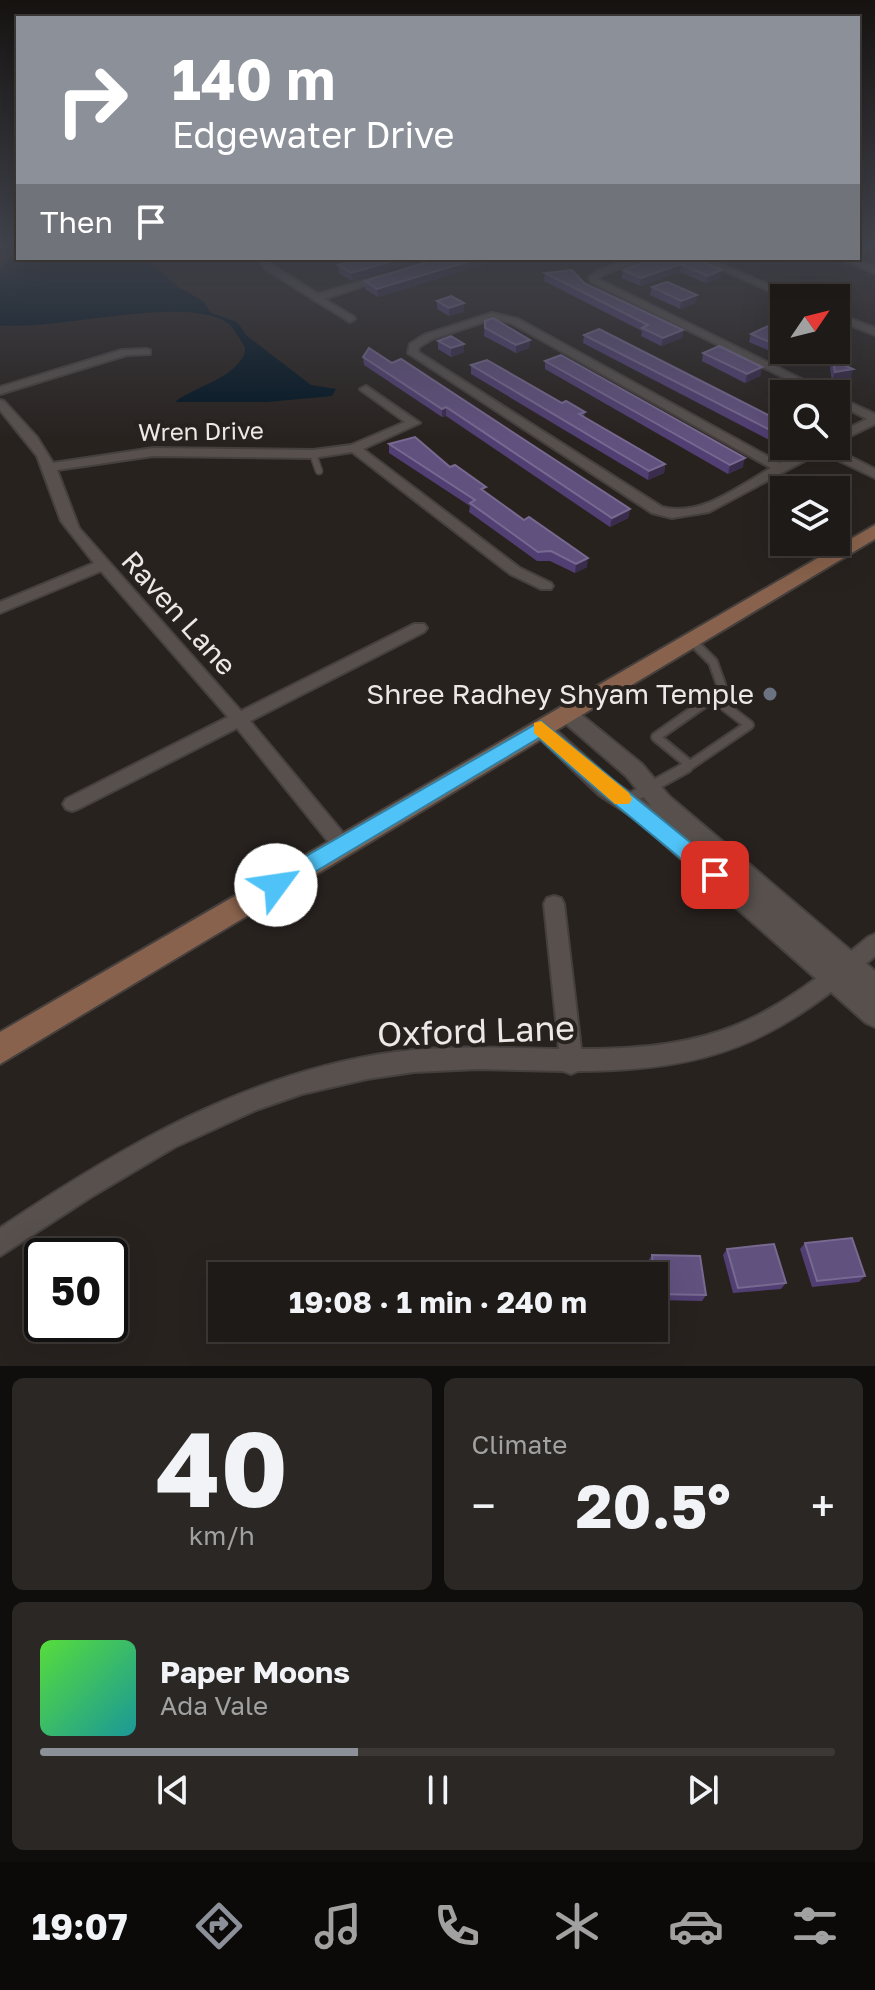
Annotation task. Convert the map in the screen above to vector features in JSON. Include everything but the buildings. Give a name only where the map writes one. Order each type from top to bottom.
[{"type":"main road","points":[[0,1049],[875,531]]},
{"type":"street","points":[[337,311],[350,319]]},
{"type":"street","points":[[655,311],[797,380]]},
{"type":"street","points":[[780,468],[506,318],[483,318],[428,337],[412,350],[421,361],[663,513],[690,515],[780,468],[795,460]]},
{"type":"street","points":[[850,322],[875,332]]},
{"type":"street","points":[[0,391],[126,352],[146,352]]},
{"type":"street","name":"Wren Drive","points":[[49,467],[153,452],[313,454],[354,448],[414,423],[366,389]]},
{"type":"street","name":"Raven Lane","points":[[0,403],[32,439],[49,467],[62,512],[102,565],[239,719],[342,845]]},
{"type":"street","points":[[850,406],[875,418]]},
{"type":"street","points":[[850,431],[875,418]]},
{"type":"street","points":[[354,448],[515,571],[546,586]]},
{"type":"street","points":[[848,460],[875,474]]},
{"type":"street","points":[[0,608],[102,565]]},
{"type":"street","points":[[72,804],[419,628]]},
{"type":"street","points":[[566,713],[634,770],[650,789],[842,972],[875,1014]]},
{"type":"street","points":[[541,728],[607,789],[842,972],[875,987]]},
{"type":"street","points":[[554,904],[571,1063]]},
{"type":"street","name":"Oxford Lane","points":[[0,1243],[142,1150],[217,1113],[284,1088],[355,1070],[418,1061],[476,1058],[571,1063],[670,1056],[727,1042],[785,1015],[875,943]]},
{"type":"lane","points":[[313,454],[319,471]]},
{"type":"lane","points":[[690,765],[656,737],[715,699],[723,690],[721,674],[708,652],[691,640]]},
{"type":"lane","points":[[625,801],[690,765],[749,725],[715,699]]},
{"type":"water","points":[[0,311],[209,311],[237,322],[247,336],[311,385],[336,389],[332,396],[267,402],[175,402],[227,373],[244,354],[243,344],[231,326],[209,315],[153,313],[24,326],[0,325]]},
{"type":"slow traffic","points":[[541,728],[622,799]]},
{"type":"place","name":"Shree Radhey Shyam Temple","points":[[770,694]]},
{"type":"route","points":[[276,885],[541,728],[607,789],[644,813],[715,875]]}]
